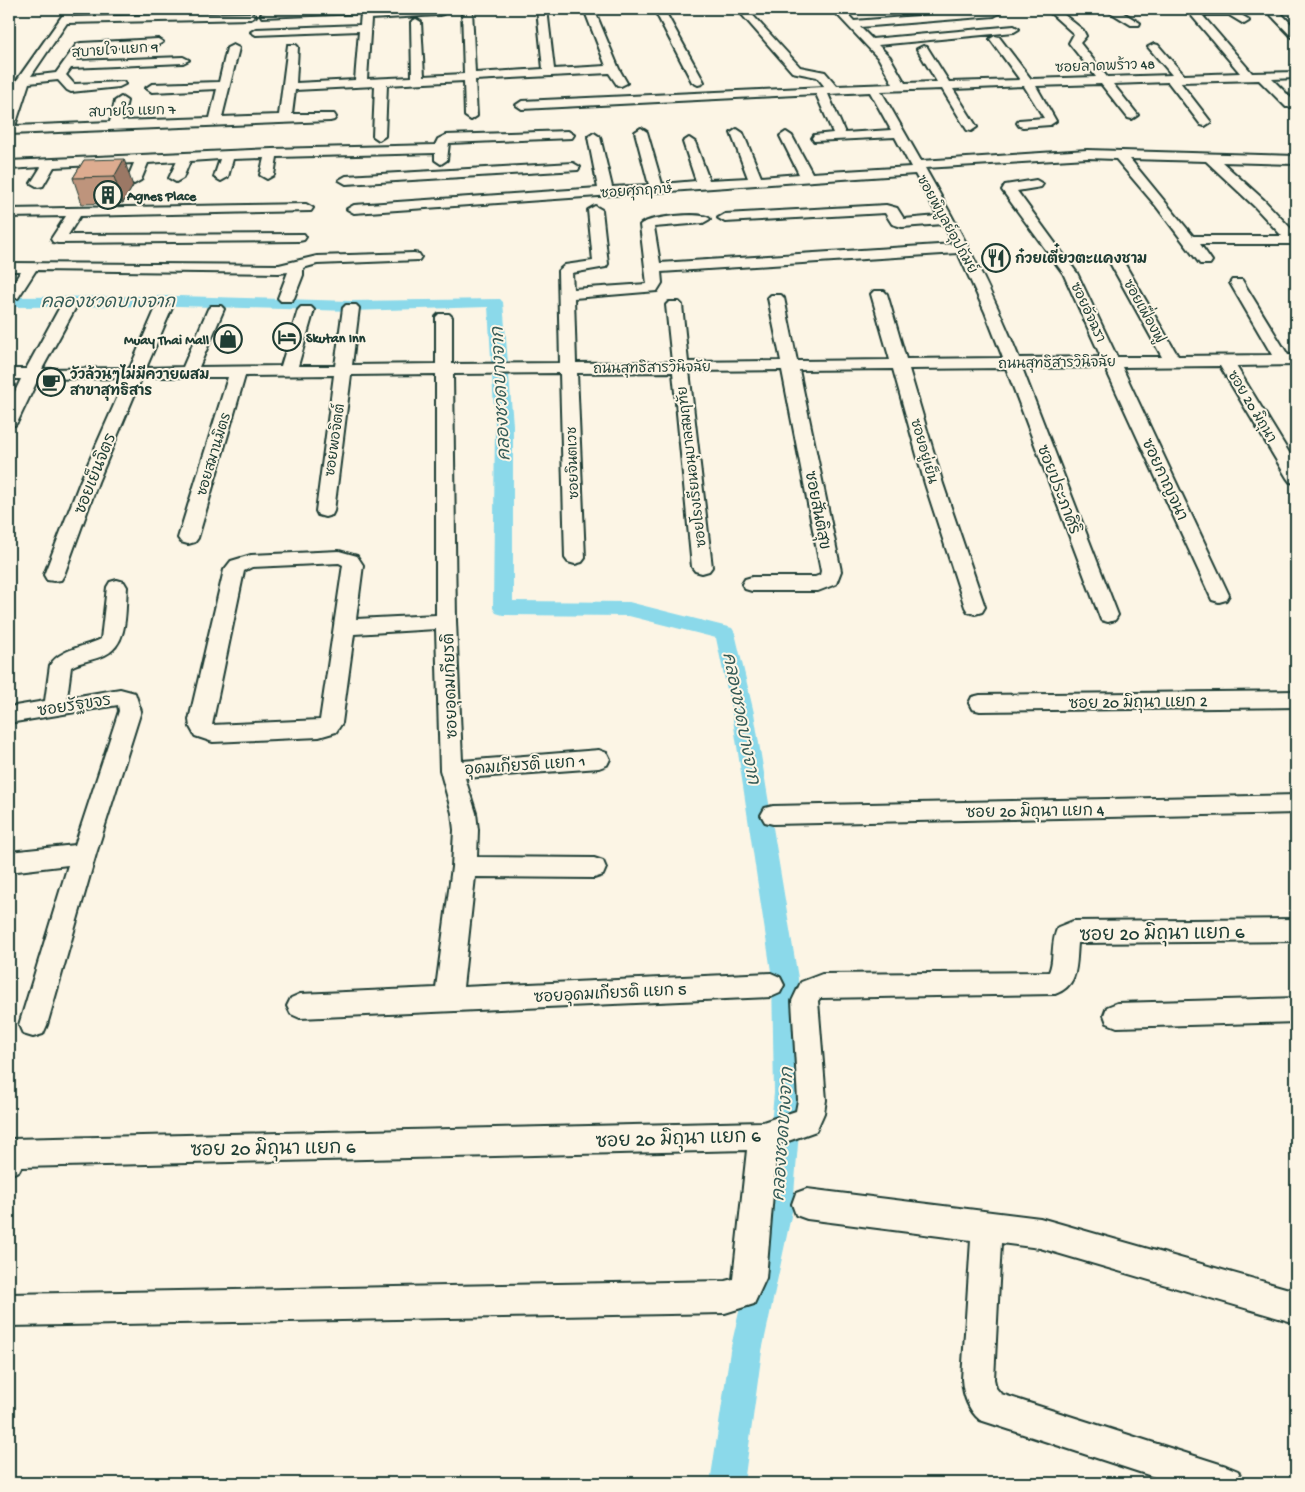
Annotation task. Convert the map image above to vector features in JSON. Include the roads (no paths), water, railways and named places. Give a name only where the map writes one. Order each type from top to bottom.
[{"type":"street","points":[[9,129],[22,81],[72,9]]},
{"type":"street","points":[[467,9],[468,77],[471,116]]},
{"type":"street","points":[[542,9],[549,72]]},
{"type":"street","points":[[589,9],[613,69],[622,83]]},
{"type":"street","points":[[684,9],[659,10],[698,82]]},
{"type":"street","points":[[742,9],[796,70],[821,74],[834,91]]},
{"type":"street","points":[[837,9],[884,57],[901,87]]},
{"type":"street","points":[[1051,9],[1079,32],[1081,36],[1074,43],[1132,115]]},
{"type":"street","points":[[1110,9],[1135,23]]},
{"type":"street","points":[[1192,10],[1231,12],[1244,21]]},
{"type":"street","points":[[1192,10],[1255,75],[1290,104]]},
{"type":"street","points":[[853,24],[992,11],[1017,32],[871,42]]},
{"type":"street","points":[[361,82],[366,12]]},
{"type":"street","points":[[266,15],[439,12]]},
{"type":"street","points":[[1295,34],[1276,15],[1296,18]]},
{"type":"street","points":[[65,20],[252,16]]},
{"type":"street","points":[[416,22],[418,79]]},
{"type":"street","points":[[256,32],[364,28]]},
{"type":"street","points":[[995,39],[1050,118],[1050,121],[1023,123]]},
{"type":"street","points":[[67,66],[82,46],[158,42]]},
{"type":"street","points":[[285,118],[290,87],[292,47]]},
{"type":"street","points":[[1154,47],[1205,122]]},
{"type":"street","points":[[215,121],[233,48]]},
{"type":"street","points":[[923,49],[971,127]]},
{"type":"street","name":"สบายใจ แยก 9","points":[[9,82],[60,76],[67,66],[183,60]]},
{"type":"street","points":[[290,87],[613,69]]},
{"type":"street","points":[[586,70],[588,102]]},
{"type":"street","name":"ซอยลาดพร้าว 48","points":[[522,105],[946,85],[1296,75]]},
{"type":"street","points":[[60,76],[65,79],[71,88],[119,84]]},
{"type":"street","points":[[379,136],[381,81]]},
{"type":"street","points":[[152,88],[224,85]]},
{"type":"street","name":"ซอยพิบูลย์อุปถัมย์","points":[[874,89],[963,248],[982,287],[1012,363]]},
{"type":"street","points":[[821,92],[841,137]]},
{"type":"street","points":[[114,126],[121,101]]},
{"type":"street","name":"สบายใจ แยก 7","points":[[9,129],[330,116]]},
{"type":"street","points":[[641,132],[657,189]]},
{"type":"street","points":[[737,133],[756,182]]},
{"type":"street","points":[[818,138],[899,133]]},
{"type":"street","points":[[442,190],[441,149],[444,140],[453,138],[568,134]]},
{"type":"street","points":[[786,136],[808,178]]},
{"type":"street","points":[[594,137],[606,192]]},
{"type":"street","points":[[689,142],[704,186]]},
{"type":"street","points":[[9,165],[272,153],[441,149]]},
{"type":"street","points":[[267,175],[272,153]]},
{"type":"street","points":[[1120,154],[1205,261]]},
{"type":"street","name":"ซอยศุภฤกษ์","points":[[354,209],[442,190],[606,192],[808,178],[1055,155],[1120,154],[1296,160]]},
{"type":"street","points":[[222,176],[228,155]]},
{"type":"street","points":[[176,178],[185,157]]},
{"type":"street","points":[[1209,157],[1295,240]]},
{"type":"street","points":[[134,180],[144,158]]},
{"type":"street","points":[[91,174],[97,160]]},
{"type":"street","points":[[38,182],[50,163]]},
{"type":"street","points":[[346,180],[442,190],[573,167]]},
{"type":"street","name":"ซอยอัจฉรา","points":[[1036,184],[1010,188],[1010,193],[1043,234],[1070,273],[1112,362]]},
{"type":"street","points":[[9,213],[306,208]]},
{"type":"street","points":[[725,218],[886,209],[892,211],[897,221],[902,223],[948,220]]},
{"type":"street","name":"ซอยจินตเวช","points":[[575,558],[567,269],[601,264],[595,210]]},
{"type":"street","points":[[76,212],[58,239],[299,237]]},
{"type":"street","points":[[567,294],[652,288],[655,283],[647,225],[657,222],[703,219]]},
{"type":"street","points":[[1190,240],[1295,240]]},
{"type":"street","points":[[652,268],[963,248]]},
{"type":"street","points":[[9,267],[279,269],[317,260],[414,257]]},
{"type":"street","name":"ซอยเฟื่องฟู","points":[[1116,262],[1173,361]]},
{"type":"street","points":[[13,295],[32,266]]},
{"type":"street","points":[[286,298],[296,275],[296,266]]},
{"type":"street","points":[[1237,283],[1290,360]]},
{"type":"street","name":"ซอยอยู่เย็น","points":[[879,294],[934,484],[975,607]]},
{"type":"street","points":[[776,298],[790,365]]},
{"type":"street","points":[[9,421],[68,305]]},
{"type":"street","name":"ซอยโรงเรียนอนุบาลสมฤทัย","points":[[674,305],[702,568]]},
{"type":"street","name":"ซอยเย็นจิตร","points":[[54,574],[89,482],[164,308]]},
{"type":"street","name":"ซอยพอจิตต์","points":[[324,510],[351,308]]},
{"type":"street","points":[[189,372],[216,309]]},
{"type":"street","points":[[288,371],[306,310]]},
{"type":"street","name":"ซอยอุดมเกียรติ","points":[[444,317],[446,621],[451,770],[458,800],[464,813],[466,830],[464,867],[448,1000]]},
{"type":"street","name":"ซอย 20 มิถุนา","points":[[1225,360],[1296,478]]},
{"type":"street","name":"ถนนสุทธิสารวินิจฉัย","points":[[9,374],[1290,360]]},
{"type":"street","name":"ซอยกาญจนา","points":[[1112,362],[1219,595]]},
{"type":"street","name":"ซอยประภาศิริ","points":[[1012,363],[1108,615]]},
{"type":"street","name":"ซอยสันติสุข","points":[[752,584],[818,584],[828,579],[831,571],[790,365]]},
{"type":"street","name":"ซอยสมานมิตร","points":[[188,538],[238,371]]},
{"type":"street","points":[[329,557],[350,560],[353,566],[346,627],[331,722],[328,726],[319,729],[213,734],[204,732],[200,728],[200,720],[234,570],[238,565],[250,561],[329,557]]},
{"type":"street","points":[[55,707],[61,665],[65,661],[104,647],[111,640],[116,587]]},
{"type":"street","points":[[346,627],[446,621]]},
{"type":"street","name":"ซอยรัฐขจร","points":[[9,715],[120,697],[126,699],[130,711],[84,854]]},
{"type":"street","name":"ซอย 20 มิถุนา แยก 2","points":[[980,703],[1296,699]]},
{"type":"street","name":"อุดมเกียรติ แยก 1","points":[[451,770],[599,759]]},
{"type":"street","name":"ซอย 20 มิถุนา แยก 4","points":[[773,815],[1296,804]]},
{"type":"street","points":[[9,862],[84,854],[34,1025]]},
{"type":"street","points":[[464,867],[594,868]]},
{"type":"street","name":"ซอย 20 มิถุนา แยก 6","points":[[9,1161],[11,1153],[767,1135],[806,1121],[810,1113],[812,1100],[805,1001],[807,992],[812,988],[822,986],[1055,983],[1062,977],[1065,965],[1064,943],[1067,934],[1081,931],[1296,930]]},
{"type":"street","name":"ซอยอุดมเกียรติ แยก 5","points":[[300,1006],[771,985]]},
{"type":"street","points":[[1117,1015],[1296,1010]]},
{"type":"street","points":[[9,1310],[725,1297],[743,1293],[750,1278],[767,1135]]},
{"type":"street","points":[[807,1204],[1047,1235],[1296,1307]]},
{"type":"street","points":[[987,1226],[978,1379],[983,1402],[992,1408],[1226,1483]]},
{"type":"waterway","name":"คลองชวดบางจาก","points":[[9,302],[179,301],[351,306],[495,302],[504,425],[503,608],[629,609],[725,633],[743,713],[785,978],[788,1093],[778,1207],[746,1351],[727,1483]]},
{"type":"place","name":"Agnes Place","points":[[108,195]]},
{"type":"place","name":"ก๋วยเตี๋ยวตะแคงชาม","points":[[996,258]]},
{"type":"place","name":"Skutan Inn","points":[[287,337]]},
{"type":"place","name":"Muay Thai Mall","points":[[228,339]]},
{"type":"place","name":"วัวล้วนๆไม่มีควายผสม สาขาสุทธิสาร","points":[[51,382]]}]
